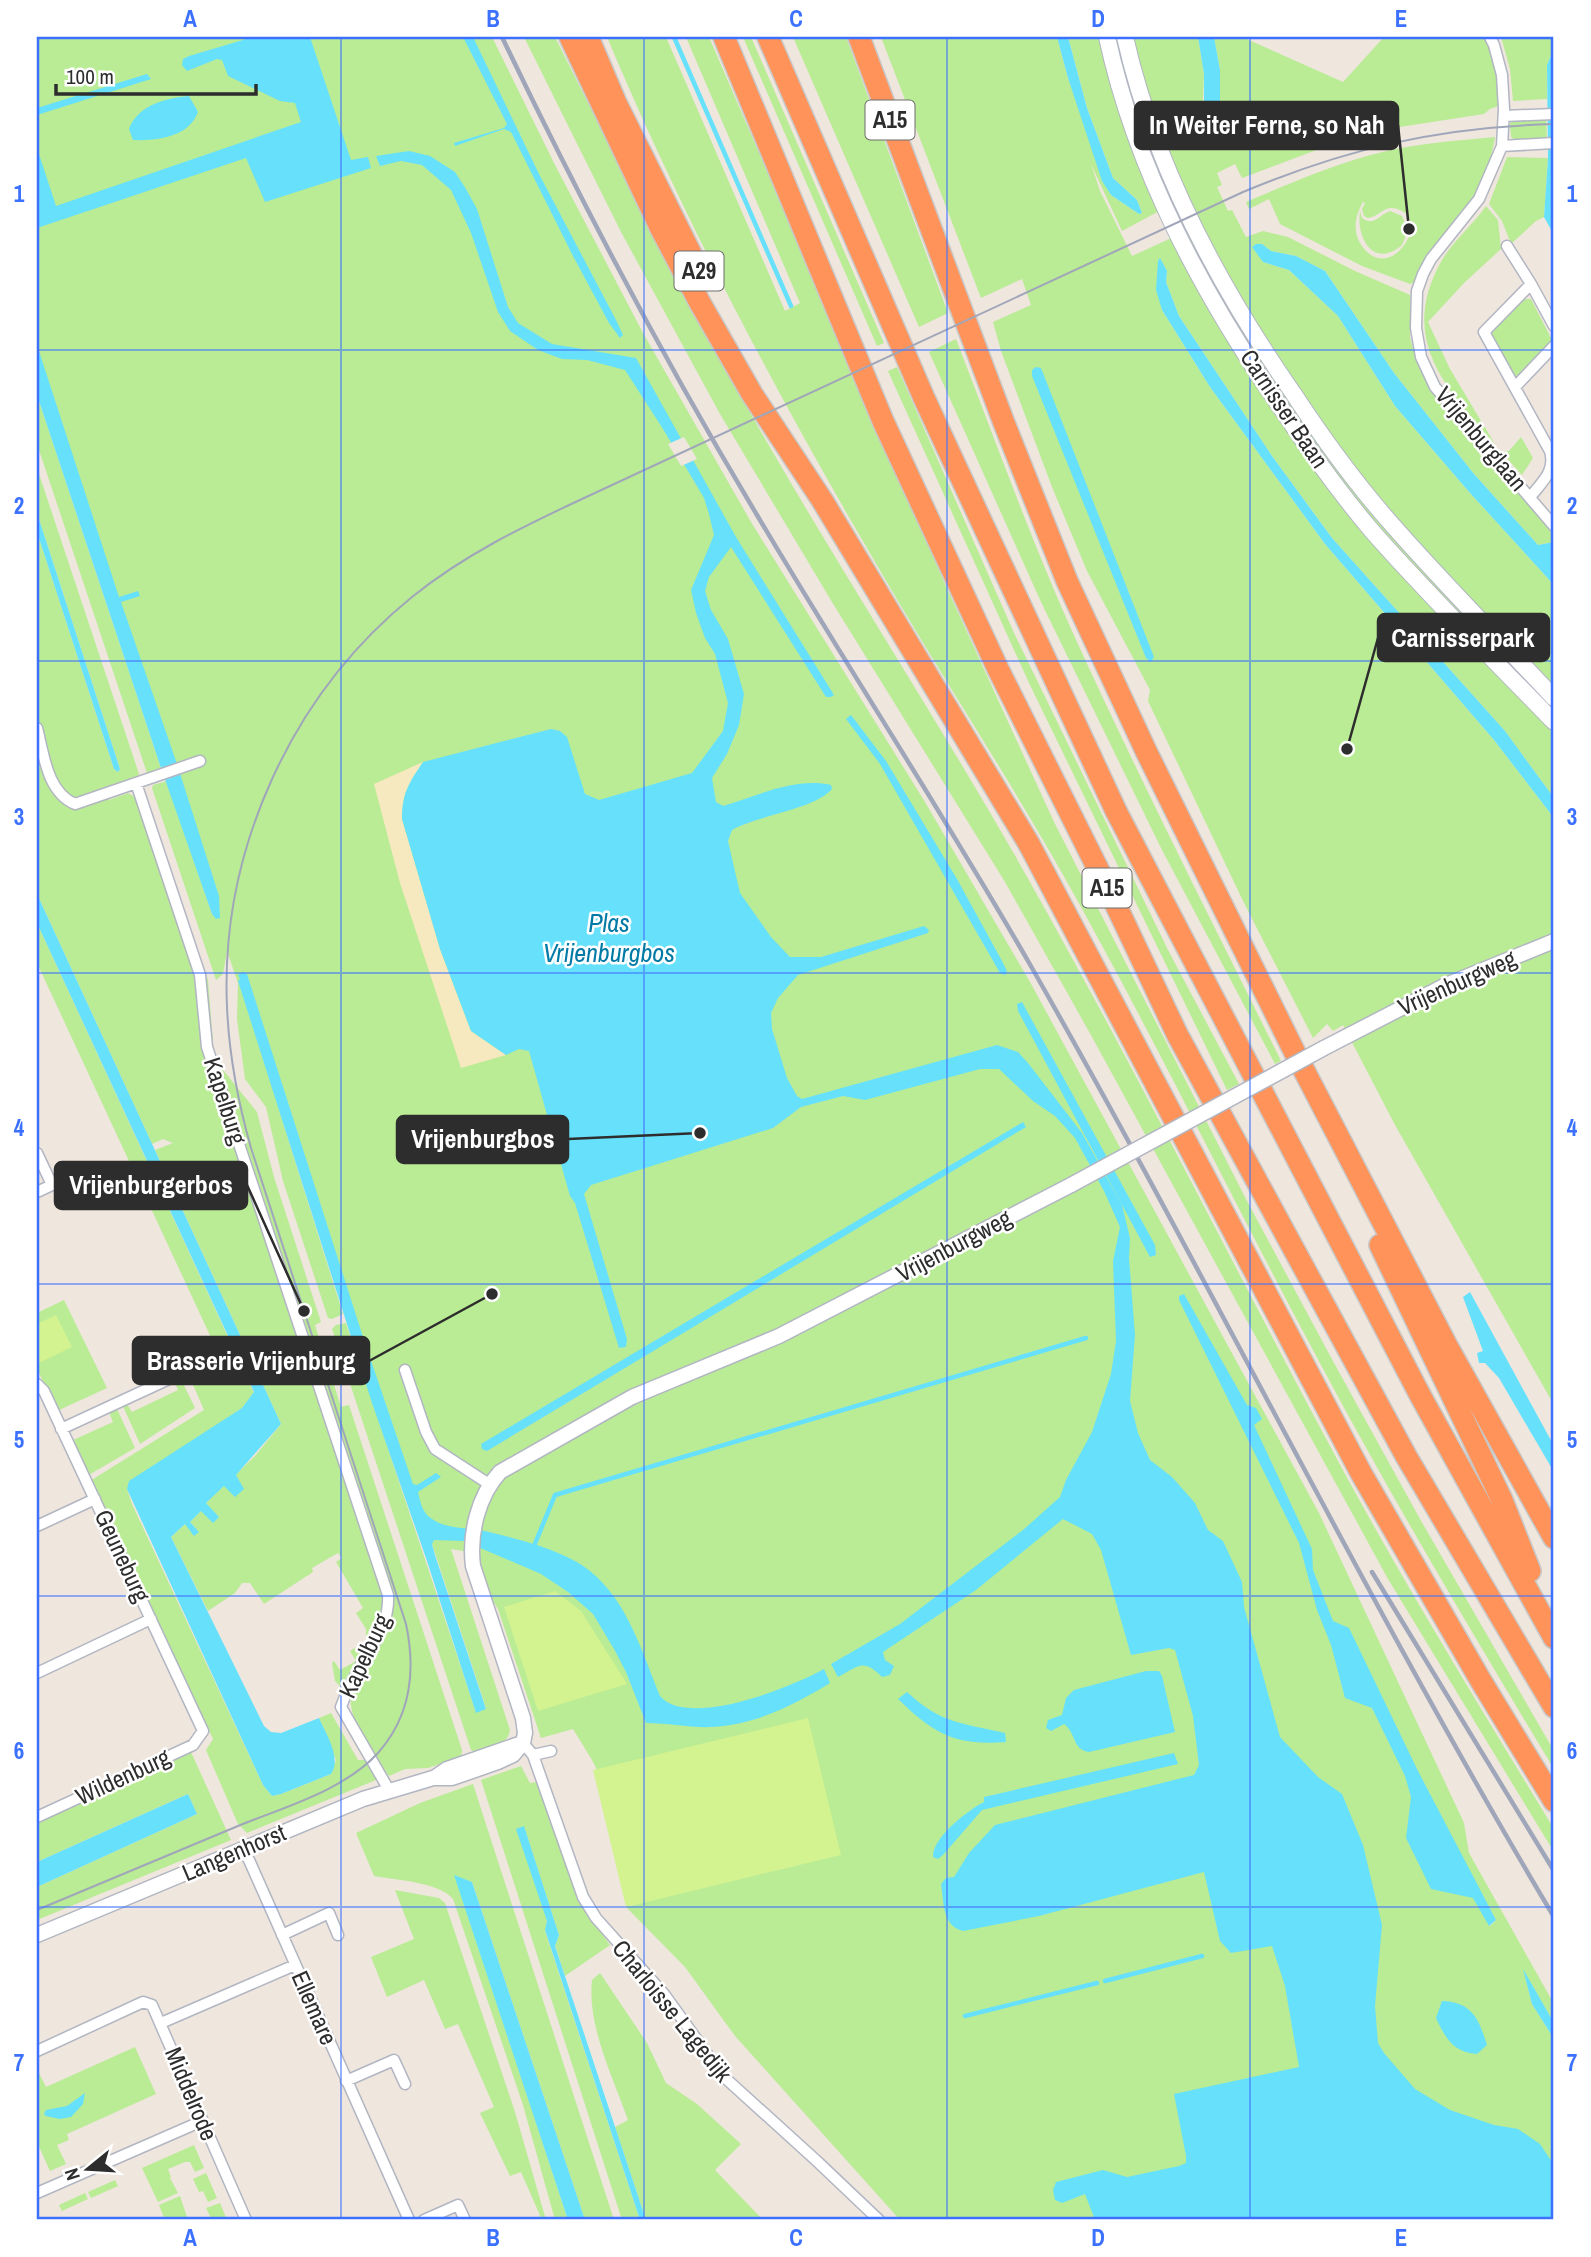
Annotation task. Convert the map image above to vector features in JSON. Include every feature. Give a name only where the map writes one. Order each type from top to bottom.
[{"type":"highway","name":"A15","points":[[570,37],[660,227],[700,303],[752,394],[822,500],[1029,844],[1361,1473],[1554,1801]]},
{"type":"highway","name":"A29","points":[[588,37],[616,103],[704,281],[822,500]]},
{"type":"highway","name":"A15","points":[[724,37],[883,421],[998,669],[1177,1034],[1406,1456],[1554,1707]]},
{"type":"highway","name":"A15","points":[[768,37],[924,398],[1116,811],[1413,1383],[1554,1638]]},
{"type":"highway","name":"A15","points":[[859,37],[962,314],[1068,581],[1146,751],[1294,1051],[1446,1344],[1554,1538]]},
{"type":"highway","name":"A15","points":[[1294,1051],[1393,1275],[1502,1500],[1554,1632]]},
{"type":"main road","name":"Carnisser Baan","points":[[1107,37],[1116,81],[1148,171],[1204,283],[1259,377],[1314,457],[1372,530],[1554,722]]},
{"type":"main road","name":"Carnisser Baan","points":[[1125,37],[1134,76],[1165,166],[1225,287],[1274,367],[1329,446],[1388,520],[1554,698]]},
{"type":"street","name":"Vrijenburglaan","points":[[1490,37],[1502,75],[1502,146],[1479,199],[1431,259],[1423,274],[1417,291],[1416,328],[1420,357],[1435,387],[1554,526]]},
{"type":"street","points":[[1504,116],[1550,114]]},
{"type":"street","points":[[1502,146],[1550,143]]},
{"type":"street","points":[[1507,246],[1554,326]]},
{"type":"street","points":[[1530,497],[1552,469],[1553,461],[1484,332],[1531,285]]},
{"type":"street","points":[[1515,387],[1554,346]]},
{"type":"street","points":[[37,728],[53,786],[75,804],[200,761]]},
{"type":"street","name":"Kapelburg","points":[[136,783],[200,975],[207,1047],[388,1595],[389,1610],[385,1626],[353,1678],[341,1707],[389,1790]]},
{"type":"street","name":"Vrijenburgweg","points":[[489,1484],[500,1472],[513,1464],[632,1397],[779,1336],[1071,1185],[1324,1048],[1464,976],[1554,941]]},
{"type":"street","points":[[37,1153],[52,1185],[37,1192]]},
{"type":"street","points":[[405,1370],[426,1432],[435,1449],[489,1484],[474,1527],[471,1547],[473,1566],[523,1718],[523,1743]]},
{"type":"street","points":[[61,1429],[169,1379]]},
{"type":"street","name":"Geuneburg","points":[[37,1384],[44,1391],[203,1731]]},
{"type":"street","points":[[37,1526],[94,1499]]},
{"type":"street","points":[[37,1673],[151,1619]]},
{"type":"street","name":"Wildenburg","points":[[37,1817],[193,1745],[203,1731]]},
{"type":"street","name":"Charloisse Lagedijk","points":[[523,1743],[533,1755],[583,1897],[596,1918],[664,1994],[723,2076],[879,2220]]},
{"type":"street","name":"Langenhorst","points":[[37,1935],[389,1790],[433,1778],[452,1778],[498,1762],[513,1755],[523,1743]]},
{"type":"street","points":[[533,1755],[551,1751]]},
{"type":"street","name":"Ellemare","points":[[242,1850],[249,1860],[409,2220]]},
{"type":"street","points":[[282,1935],[329,1913],[338,1935]]},
{"type":"street","name":"Middelrode","points":[[246,2220],[161,2023],[295,1965]]},
{"type":"street","points":[[37,2051],[143,2003],[152,2005],[161,2023]]},
{"type":"street","points":[[346,2081],[394,2060],[405,2084]]},
{"type":"street","points":[[37,2193],[202,2121]]},
{"type":"street","points":[[424,2220],[458,2205],[465,2220]]},
{"type":"green space","points":[[37,37],[492,37],[643,333],[751,522],[925,802],[1030,982],[1319,1513],[1464,1823],[1469,1853],[1554,2004],[1554,2023],[1524,1972],[1532,2004],[1554,2039],[1554,2220],[900,2220],[735,2036],[685,1967],[626,1907],[660,1898],[592,1760],[573,1729],[541,1738],[498,1609],[463,1551],[451,1549],[510,1730],[506,1740],[501,1743],[475,1752],[471,1750],[332,1329],[336,1325],[346,1323],[476,1712],[486,1708],[432,1544],[417,1521],[279,1110],[343,1314],[332,1319],[328,1318],[283,1181],[266,1107],[245,1079],[237,1019],[238,983],[227,951],[223,974],[216,980],[152,788],[153,785],[167,781],[212,914],[215,915],[37,369]],"holes":[[[1473,1878],[1496,1920],[1489,1926]]]},
{"type":"green space","points":[[524,37],[555,37],[654,235],[733,382],[1015,856],[1125,1056],[1370,1519],[1554,1829],[1554,1852],[1388,1579],[1005,882],[832,602],[720,414],[621,232]]},
{"type":"green space","points":[[607,37],[666,37],[785,311],[800,303],[686,37],[709,37],[945,584],[1054,822],[1247,1201],[1334,1363],[1420,1519],[1554,1751],[1554,1769],[1349,1416],[1062,873],[818,464],[707,253]]},
{"type":"green space","points":[[743,37],[751,37],[884,343],[877,346]]},
{"type":"green space","points":[[793,37],[846,37],[948,313],[919,327]]},
{"type":"green space","points":[[881,37],[1057,37],[1068,78],[1111,195],[1139,214],[1142,213],[1137,200],[1113,178],[1087,108],[1068,37],[1103,37],[1163,209],[1122,231],[1091,164],[1100,191],[1132,256],[1176,236],[1372,531],[1554,727],[1554,798],[1504,730],[1332,538],[1272,456],[1179,316],[1166,282],[1167,271],[1160,259],[1162,310],[1210,387],[1325,544],[1494,740],[1554,818],[1554,1405],[1395,1125],[1343,1025],[1333,1031],[1327,1024],[1313,1038],[1243,901],[1148,701],[1150,690],[1087,571],[1001,351],[993,322],[1031,305],[1022,279],[981,298]]},
{"type":"green space","points":[[1110,37],[1120,37],[1154,149],[1311,427],[1554,702],[1554,716],[1391,545],[1324,461],[1230,320],[1154,173]]},
{"type":"green space","points":[[1130,37],[1198,37],[1204,74],[1202,122],[1205,138],[1220,70],[1214,37],[1242,37],[1343,82],[1384,37],[1485,37],[1499,79],[1498,106],[1484,114],[1393,128],[1335,143],[1242,178],[1235,164],[1217,173],[1222,185],[1217,187],[1228,211],[1232,210],[1246,237],[1263,231],[1288,237],[1410,295],[1410,338],[1428,384],[1471,441],[1549,528],[1554,542],[1538,545],[1474,474],[1394,373],[1325,271],[1296,256],[1271,251],[1262,244],[1263,262],[1289,270],[1338,316],[1395,406],[1554,585],[1554,688],[1445,574],[1398,520],[1337,443],[1281,362],[1230,277],[1177,175],[1157,126]]},
{"type":"green space","points":[[1501,37],[1554,37],[1554,49],[1547,65],[1547,99],[1513,101],[1510,69]]},
{"type":"green space","points":[[1546,118],[1547,139],[1517,141],[1511,137],[1510,123],[1517,119]]},
{"type":"green space","points":[[1495,137],[1491,158],[1475,196],[1453,231],[1415,282],[1410,284],[1362,266],[1280,224],[1269,199],[1249,209],[1246,202],[1321,171],[1367,156],[1414,146]],"holes":[[[1363,202],[1365,203],[1362,209],[1364,216],[1368,218],[1389,208],[1405,213],[1410,222],[1410,234],[1395,254],[1384,258],[1372,255],[1360,243],[1356,222]]]},
{"type":"green space","points":[[1507,157],[1548,158],[1544,217],[1511,244],[1502,221],[1489,204]]},
{"type":"green space","points":[[1486,206],[1498,220],[1501,249],[1464,283],[1428,322],[1450,369],[1496,446],[1460,404],[1433,361],[1426,338],[1424,314],[1429,288],[1442,260]]},
{"type":"green space","points":[[1360,211],[1362,218],[1370,221],[1390,211],[1402,216],[1408,231],[1402,245],[1383,254],[1369,248],[1361,232]]},
{"type":"green space","points":[[1531,299],[1552,340],[1521,374],[1516,376],[1512,374],[1490,335],[1521,301]]},
{"type":"green space","points":[[956,339],[1056,595],[1148,793],[1281,1061],[1275,1064],[1161,848],[1041,602],[929,352]]},
{"type":"green space","points":[[897,367],[1014,633],[1168,950],[1239,1084],[1227,1090],[1029,683],[888,371]]},
{"type":"green space","points":[[37,395],[161,768],[147,773],[37,444]]},
{"type":"green space","points":[[1521,437],[1533,458],[1522,475],[1501,452],[1509,451]]},
{"type":"green space","points":[[37,468],[139,774],[138,777],[105,789],[109,800],[128,793],[135,797],[143,814],[199,981],[203,1040],[386,1597],[386,1613],[341,1687],[335,1681],[332,1663],[334,1661],[340,1670],[356,1661],[350,1651],[366,1641],[366,1629],[356,1613],[363,1608],[336,1562],[342,1558],[338,1553],[312,1568],[313,1572],[264,1604],[250,1583],[242,1583],[235,1593],[208,1611],[171,1537],[185,1524],[198,1531],[190,1522],[201,1511],[218,1518],[206,1503],[255,1456],[281,1424],[155,1150],[173,1143],[163,1139],[152,1144],[37,894],[37,532],[114,769],[118,772],[120,769],[37,513]]},
{"type":"green space","points":[[141,786],[208,980],[214,1054],[219,1065],[257,1112],[274,1177],[321,1322],[315,1325],[341,1407],[349,1405],[462,1750],[461,1757],[428,1768],[405,1769],[389,1776],[366,1742],[353,1714],[351,1705],[355,1686],[391,1611],[305,1334],[308,1333],[283,1257],[279,1258],[210,1047],[205,984]]},
{"type":"green space","points":[[37,923],[254,1393],[242,1408],[127,1489],[132,1504],[263,1785],[272,1796],[331,1774],[336,1760],[319,1718],[331,1713],[358,1760],[365,1760],[376,1777],[376,1780],[247,1833],[238,1824],[206,1750],[213,1739],[90,1481],[204,1410],[188,1373],[220,1357],[37,963]]},
{"type":"green space","points":[[64,1300],[107,1388],[57,1411],[39,1373],[37,1374],[37,1313]]},
{"type":"green space","points":[[56,1315],[72,1347],[37,1364],[37,1324]]},
{"type":"green space","points":[[180,1377],[195,1408],[140,1444],[123,1406],[127,1404],[132,1412],[178,1390],[173,1379]]},
{"type":"green space","points":[[117,1409],[135,1448],[87,1476],[71,1441],[113,1422],[109,1412]]},
{"type":"green space","points":[[555,1591],[581,1611],[627,1684],[538,1711],[504,1607]]},
{"type":"green space","points":[[808,1718],[841,1855],[626,1907],[593,1770]]},
{"type":"green space","points":[[191,1752],[231,1840],[37,1920],[37,1887],[197,1814],[188,1794],[37,1862],[37,1822]]},
{"type":"green space","points":[[521,1766],[530,1783],[536,1782],[582,1906],[610,1945],[565,1976],[555,1945],[559,1935],[524,1827],[547,1921],[545,1931],[640,2220],[622,2220],[481,1780]]},
{"type":"green space","points":[[473,1784],[614,2220],[585,2220],[472,1882],[455,1876],[568,2220],[555,2220],[523,2105],[453,1899],[428,1885],[374,1876],[356,1833],[420,1803]]},
{"type":"green space","points":[[395,1890],[439,1898],[445,1903],[515,2112],[546,2220],[542,2220],[521,2172],[510,2176],[480,2113],[494,2107],[458,2024],[445,2029],[424,1980],[387,1997],[371,1957],[414,1939]]},
{"type":"green space","points":[[600,1973],[647,2043],[666,2083],[697,2104],[741,2144],[715,2170],[763,2220],[646,2220],[615,2127],[628,2120],[602,2051],[593,2015],[592,1980]]},
{"type":"green space","points":[[135,2047],[156,2094],[67,2134],[69,2140],[57,2145],[66,2164],[50,2171],[37,2142],[37,2069],[46,2087]]},
{"type":"green space","points":[[194,2145],[204,2168],[195,2172],[190,2162],[185,2162],[168,2169],[178,2193],[158,2202],[142,2168]]},
{"type":"green space","points":[[206,2173],[217,2198],[208,2202],[193,2179]]},
{"type":"green space","points":[[115,2180],[118,2186],[91,2198],[88,2192]]},
{"type":"green space","points":[[85,2193],[88,2199],[62,2211],[59,2205]]},
{"type":"green space","points":[[180,2196],[187,2217],[191,2220],[165,2220],[159,2205]]},
{"type":"green space","points":[[220,2203],[227,2220],[212,2220],[206,2208]]},
{"type":"sand","points":[[423,762],[407,789],[402,819],[440,949],[471,1031],[506,1055],[461,1068],[400,883],[374,784]]},
{"type":"water","points":[[253,37],[310,37],[351,160],[368,157],[371,168],[265,202],[246,158],[37,228],[37,148],[56,206],[301,122],[295,103],[280,101],[228,76],[222,60],[217,59],[187,71],[182,65],[183,59],[189,56]]},
{"type":"water","points":[[463,37],[473,37],[539,174],[616,320],[623,335],[620,338],[573,256],[511,132],[504,129],[455,146],[454,143],[504,128],[507,124]]},
{"type":"water","points":[[1057,37],[1068,37],[1087,108],[1113,178],[1137,200],[1142,213],[1139,214],[1111,195],[1102,181]]},
{"type":"water","points":[[1198,37],[1214,37],[1220,70],[1218,141],[1207,141],[1204,135],[1204,74]]},
{"type":"water","points":[[1554,49],[1554,235],[1544,217],[1548,158],[1547,65]]},
{"type":"water","points":[[147,74],[151,79],[37,115],[37,108]]},
{"type":"water","points":[[189,96],[198,112],[187,127],[171,136],[133,140],[129,129],[139,114],[162,101]]},
{"type":"water","name":"Plas Vrijenburgbos","points":[[409,151],[430,156],[455,172],[466,189],[477,209],[508,307],[518,323],[552,344],[636,358],[736,537],[834,695],[826,697],[731,547],[709,577],[705,591],[711,610],[728,639],[744,694],[739,725],[727,754],[712,778],[716,802],[723,806],[804,783],[831,785],[832,789],[813,802],[732,830],[728,841],[740,893],[771,937],[790,957],[821,957],[924,926],[929,930],[928,933],[798,975],[778,998],[771,1013],[772,1029],[787,1078],[797,1096],[802,1099],[997,1045],[1018,1052],[1082,1133],[1122,1205],[1130,1238],[1135,1335],[1130,1401],[1138,1433],[1150,1460],[1172,1477],[1195,1503],[1208,1530],[1223,1541],[1242,1582],[1244,1607],[1280,1737],[1318,1777],[1342,1794],[1363,1845],[1382,1925],[1375,2006],[1378,2043],[1415,2089],[1450,2110],[1494,2125],[1518,2129],[1540,2144],[1554,2165],[1554,2220],[1095,2220],[1085,2194],[1062,2203],[1055,2200],[1053,2190],[1056,2182],[1103,2170],[1127,2177],[1186,2163],[1174,2094],[1299,2067],[1285,1986],[1272,1946],[1231,1953],[1220,1941],[1204,1872],[1039,1916],[963,1931],[951,1924],[945,1912],[941,1884],[946,1878],[954,1877],[969,1853],[995,1825],[1194,1775],[1199,1765],[1193,1716],[1175,1650],[1169,1648],[1131,1655],[1101,1550],[1092,1534],[1063,1519],[976,1590],[883,1652],[885,1660],[894,1666],[890,1675],[882,1677],[870,1667],[861,1666],[838,1677],[831,1664],[900,1624],[1023,1530],[1060,1497],[1066,1480],[1092,1432],[1111,1374],[1116,1341],[1113,1261],[1120,1227],[1075,1138],[1055,1116],[1033,1101],[999,1069],[980,1069],[865,1100],[843,1096],[801,1107],[773,1128],[591,1185],[584,1194],[627,1339],[626,1347],[619,1348],[575,1203],[570,1196],[529,1051],[519,1049],[506,1055],[471,1031],[440,949],[402,819],[402,810],[407,789],[423,762],[551,729],[560,731],[567,737],[585,794],[599,800],[692,773],[723,731],[728,703],[715,654],[705,638],[691,590],[714,535],[704,498],[625,370],[587,360],[562,359],[538,350],[510,331],[498,312],[471,233],[451,190],[422,165],[401,161],[380,166],[376,156]]},
{"type":"water","points":[[1262,244],[1271,251],[1296,256],[1325,271],[1394,373],[1474,474],[1538,545],[1554,542],[1554,585],[1395,406],[1338,316],[1289,270],[1263,262],[1252,247]]},
{"type":"water","points":[[1160,258],[1167,271],[1166,282],[1179,316],[1272,456],[1332,538],[1505,731],[1554,798],[1554,818],[1494,740],[1325,544],[1210,387],[1162,310],[1156,290]]},
{"type":"water","points":[[37,345],[119,597],[138,591],[140,596],[121,602],[219,896],[220,918],[216,919],[212,914],[37,395]]},
{"type":"water","points":[[1041,368],[1154,657],[1151,662],[1146,658],[1032,376],[1032,370]]},
{"type":"water","points":[[37,513],[120,769],[118,772],[114,769],[37,532]]},
{"type":"water","points":[[851,715],[886,761],[957,879],[1007,971],[1005,975],[1000,973],[880,764],[846,719]]},
{"type":"water","points":[[37,894],[281,1424],[236,1475],[244,1489],[235,1497],[224,1486],[206,1503],[219,1517],[213,1523],[201,1511],[190,1522],[199,1532],[194,1536],[185,1524],[171,1537],[264,1726],[271,1732],[281,1733],[319,1718],[329,1739],[335,1761],[331,1774],[281,1794],[272,1796],[263,1785],[127,1489],[129,1481],[242,1408],[254,1392],[37,923]]},
{"type":"water","points":[[243,972],[247,974],[413,1484],[417,1485],[436,1473],[441,1477],[418,1492],[426,1514],[448,1526],[485,1531],[540,1546],[567,1557],[590,1571],[603,1583],[624,1613],[660,1696],[674,1705],[716,1707],[740,1702],[824,1669],[830,1683],[788,1706],[744,1722],[704,1727],[646,1723],[614,1649],[593,1614],[568,1592],[541,1574],[464,1541],[434,1540],[432,1544],[435,1555],[486,1709],[476,1713],[372,1403],[238,981],[238,975]]},
{"type":"water","points":[[1022,1002],[1155,1245],[1156,1255],[1150,1257],[1018,1011],[1017,1004]]},
{"type":"water","points":[[1023,1122],[1026,1127],[487,1451],[482,1449],[481,1444]]},
{"type":"water","points":[[1470,1292],[1554,1446],[1554,1472],[1499,1378],[1485,1363],[1479,1363],[1477,1353],[1483,1351],[1463,1297]]},
{"type":"water","points":[[1184,1294],[1247,1405],[1256,1408],[1262,1419],[1254,1425],[1312,1549],[1313,1570],[1333,1621],[1349,1628],[1418,1771],[1496,1920],[1489,1926],[1473,1898],[1431,1889],[1406,1838],[1411,1797],[1405,1776],[1372,1708],[1345,1698],[1299,1543],[1179,1300],[1179,1296]]},
{"type":"water","points":[[1146,1671],[1159,1671],[1162,1676],[1175,1732],[1089,1752],[1080,1748],[1064,1724],[1051,1731],[1046,1728],[1048,1720],[1062,1715],[1066,1698],[1074,1690]]},
{"type":"water","points":[[907,1692],[919,1703],[953,1721],[1005,1733],[1006,1742],[973,1742],[946,1735],[923,1721],[898,1699]]},
{"type":"water","points":[[1174,1753],[1178,1764],[982,1810],[943,1855],[938,1859],[933,1857],[944,1833],[984,1802],[984,1797]]},
{"type":"water","points":[[188,1794],[197,1814],[37,1887],[37,1862]]},
{"type":"water","points":[[524,1826],[559,1935],[555,1946],[646,2220],[640,2220],[545,1930],[547,1921],[516,1829]]},
{"type":"water","points":[[454,1875],[472,1882],[585,2220],[568,2220]]},
{"type":"water","points":[[1523,1969],[1554,2023],[1554,2039],[1532,2004]]},
{"type":"water","points":[[1442,2001],[1461,2005],[1477,2020],[1487,2045],[1477,2054],[1456,2047],[1447,2038],[1436,2018]]},
{"type":"water","points":[[85,2093],[83,2104],[71,2117],[60,2119],[44,2114],[46,2110],[67,2106]]},
{"type":"pier","points":[[684,437],[697,459],[681,466],[668,444]]},
{"type":"waterway","points":[[674,37],[791,306]]},
{"type":"waterway","points":[[534,1546],[555,1495],[1086,1338]]},
{"type":"waterway","points":[[1105,1981],[1202,1956]]},
{"type":"waterway","points":[[965,2016],[1097,1983]]},
{"type":"tram line","points":[[37,1910],[312,1797],[348,1778],[378,1753],[389,1739],[398,1724],[408,1692],[410,1659],[406,1624],[251,1148],[235,1078],[228,1025],[228,949],[236,891],[251,835],[272,780],[298,729],[331,680],[369,636],[412,597],[452,568],[494,543],[537,520],[1243,192],[1320,163],[1395,143],[1472,130],[1554,124]]},
{"type":"railway","points":[[502,37],[592,219],[689,398],[791,572],[1032,968],[1420,1682],[1554,1917]]},
{"type":"railway","points":[[1372,1572],[1554,1871]]},
{"type":"place","name":"In Weiter Ferne, so Nah","points":[[1409,229]]},
{"type":"place","name":"Carnisserpark","points":[[1347,749]]},
{"type":"place","name":"Vrijenburgbos","points":[[700,1133]]},
{"type":"place","name":"Brasserie Vrijenburg","points":[[492,1294]]},
{"type":"place","name":"Vrijenburgerbos","points":[[304,1311]]}]
